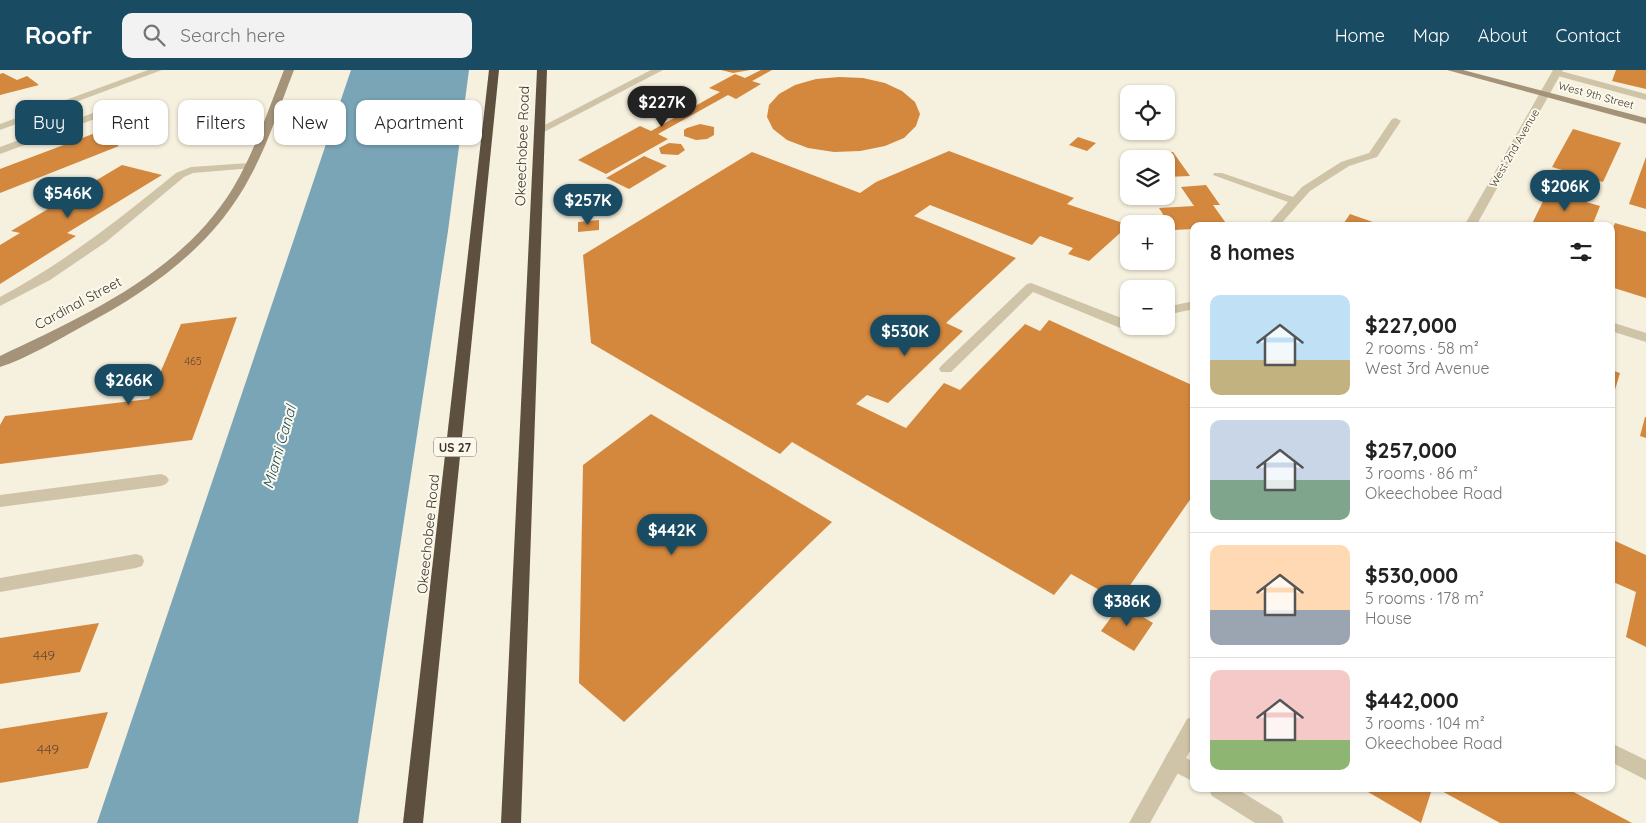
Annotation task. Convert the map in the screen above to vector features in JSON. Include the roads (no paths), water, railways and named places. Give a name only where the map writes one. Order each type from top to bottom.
[{"type":"highway","name":"Okeechobee Road","points":[[413,823],[494,70]]},
{"type":"highway","name":"Okeechobee Road","points":[[511,823],[542,70]]},
{"type":"street","points":[[0,126],[157,70]]},
{"type":"street","name":"Cardinal Street","points":[[0,362],[108,307],[167,267],[191,248],[218,218],[238,189],[250,166],[289,70]]},
{"type":"street","points":[[540,130],[658,70]]},
{"type":"street","name":"West 9th Street","points":[[1452,70],[1646,121]]},
{"type":"street","points":[[1558,72],[1646,97]]},
{"type":"street","name":"West 2nd Avenue","points":[[1472,222],[1558,72]]},
{"type":"street","points":[[0,151],[93,116]]},
{"type":"street","points":[[1277,222],[1306,189],[1345,164],[1373,155],[1396,121]]},
{"type":"street","points":[[0,302],[46,277],[102,239],[180,174],[191,170],[250,166]]},
{"type":"street","points":[[1218,175],[1295,202]]},
{"type":"street","points":[[946,369],[1031,287],[1120,322]]},
{"type":"street","points":[[1175,309],[1190,306]]},
{"type":"street","points":[[1615,327],[1646,338]]},
{"type":"street","points":[[0,501],[161,480]]},
{"type":"street","points":[[0,585],[136,561]]},
{"type":"street","points":[[1139,823],[1190,732]]},
{"type":"street","points":[[1615,754],[1646,770]]},
{"type":"street","points":[[1174,761],[1190,771]]},
{"type":"street","points":[[1224,792],[1274,823]]},
{"type":"water","name":"Miami Canal","points":[[351,70],[469,70],[465,100],[356,100],[356,145],[459,145],[448,231],[358,823],[97,823],[326,145],[346,145],[346,100],[341,100]]}]
